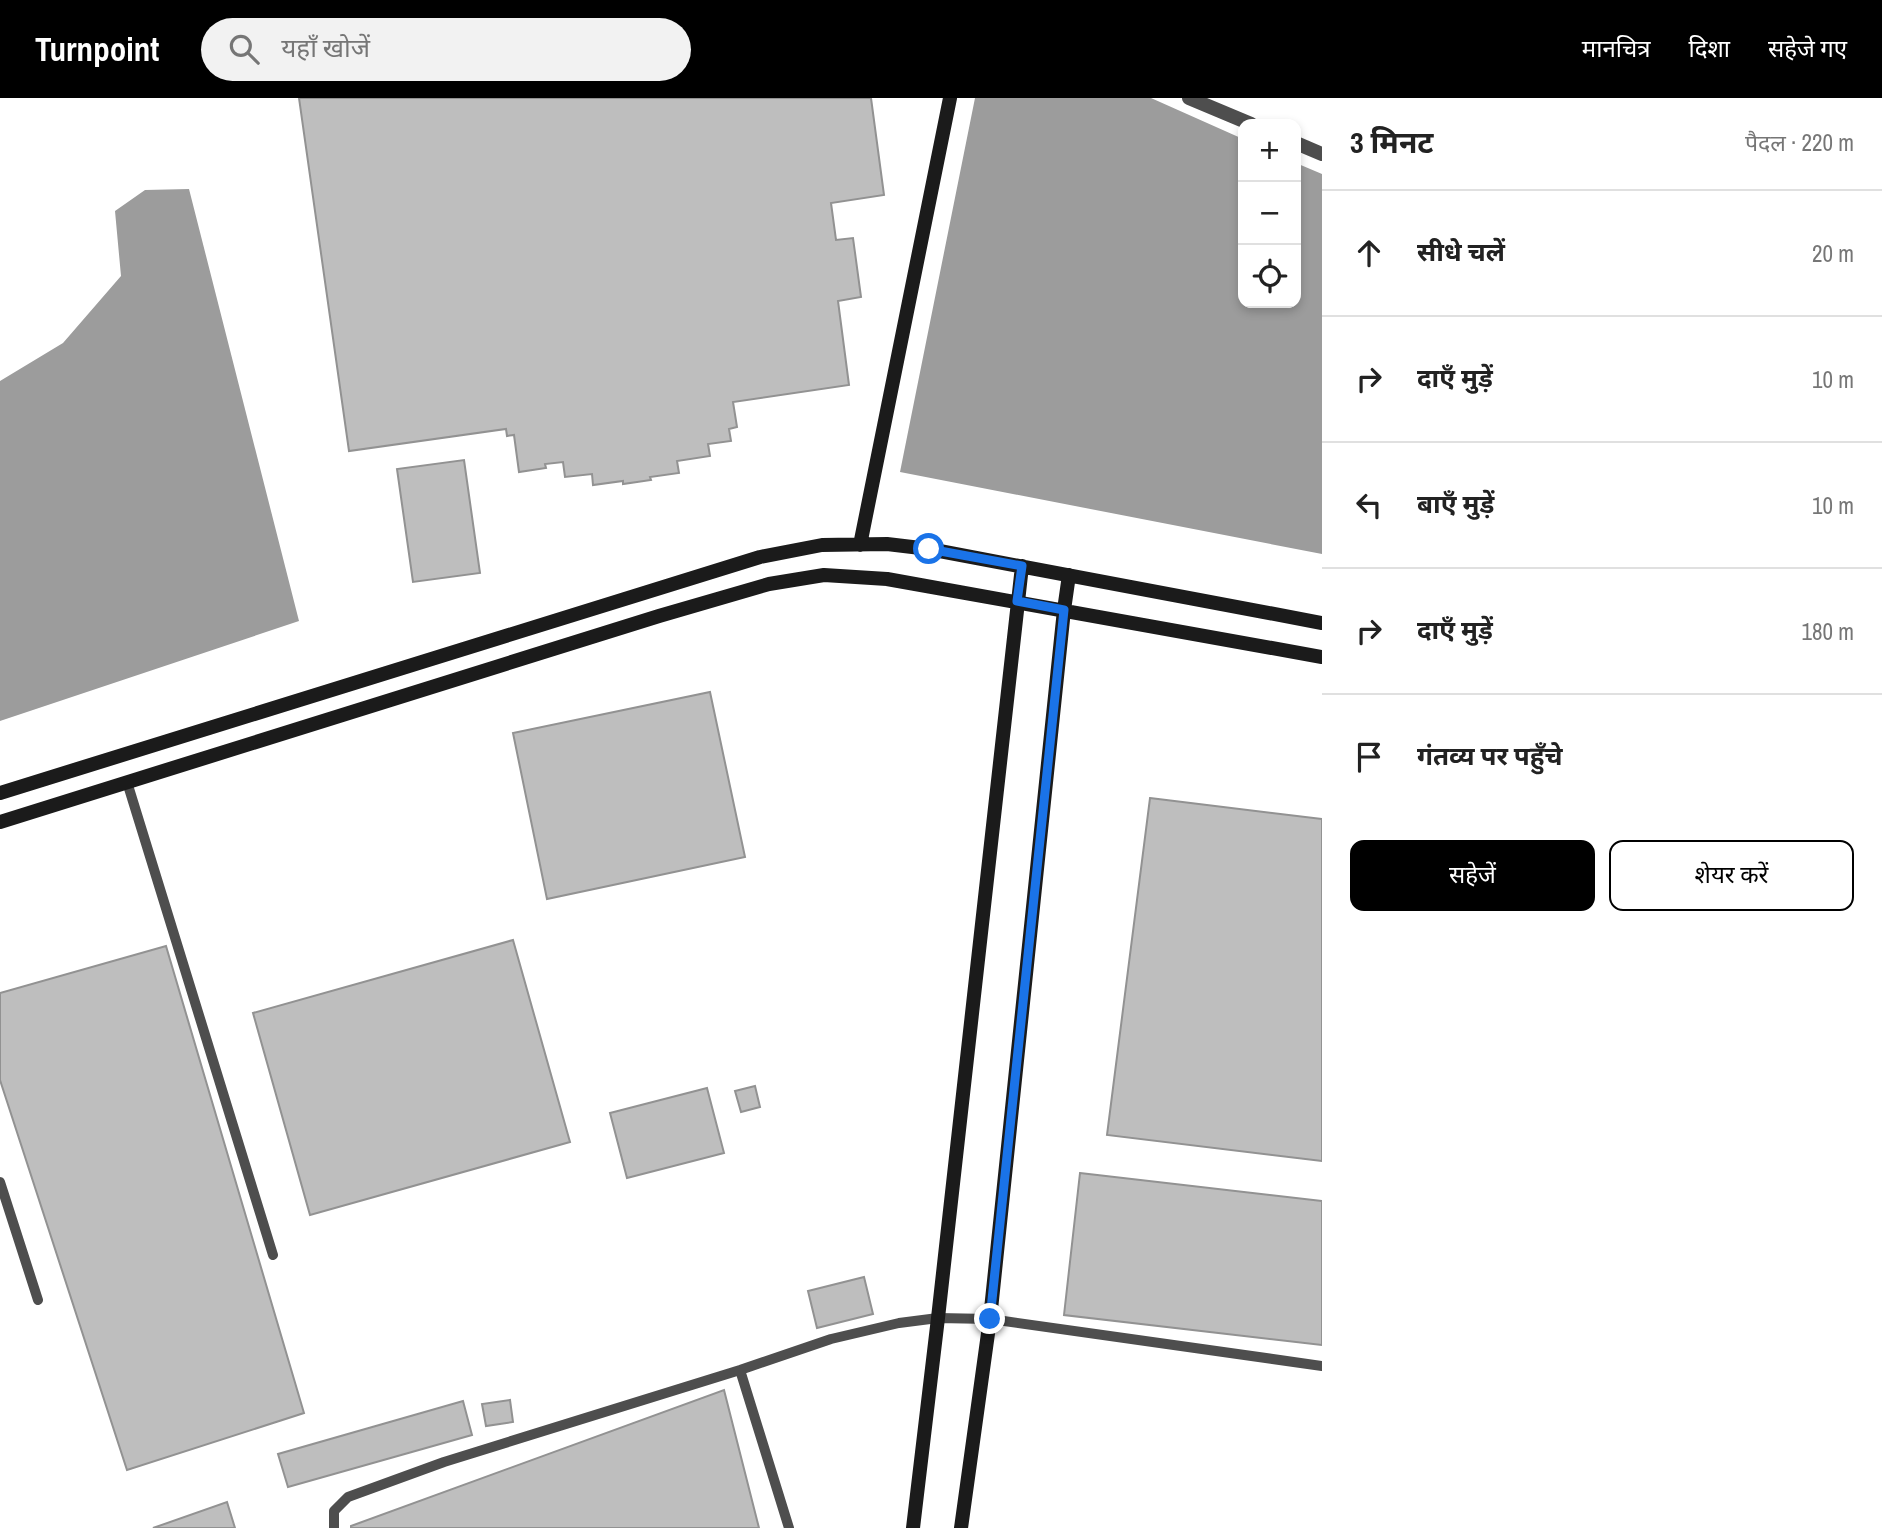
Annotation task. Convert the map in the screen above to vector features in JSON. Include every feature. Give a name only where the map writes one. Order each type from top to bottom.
[{"type":"street","points":[[860,545],[950,98]]},
{"type":"street","points":[[1189,98],[1239,119]]},
{"type":"street","points":[[1301,145],[1322,154]]},
{"type":"street","points":[[0,793],[760,557],[822,545],[887,544],[929,549],[1322,623]]},
{"type":"street","points":[[913,1528],[1022,566]]},
{"type":"street","points":[[0,822],[646,620],[769,584],[824,575],[887,579],[1322,657]]},
{"type":"street","points":[[961,1528],[990,1319],[1069,575]]},
{"type":"lane","points":[[127,782],[273,1255]]},
{"type":"lane","points":[[0,1182],[38,1300]]},
{"type":"lane","points":[[334,1528],[334,1511],[348,1497],[444,1462],[831,1339],[899,1323],[938,1318],[990,1319],[1322,1366]]},
{"type":"lane","points":[[740,1370],[789,1528]]},
{"type":"shaded area","points":[[975,98],[1151,98],[1238,137],[1238,308],[1301,308],[1301,165],[1322,174],[1322,554],[900,472]]},
{"type":"shaded area","points":[[189,189],[299,621],[0,721],[0,381],[63,343],[121,276],[115,211],[145,190]]},
{"type":"building","points":[[299,98],[871,98],[884,195],[831,203],[836,240],[853,238],[861,297],[838,301],[849,385],[733,402],[737,427],[729,429],[731,441],[708,444],[710,456],[677,461],[679,473],[623,484],[623,481],[593,485],[592,474],[565,477],[563,462],[519,472],[514,435],[507,436],[506,429],[349,451]]},
{"type":"building","points":[[464,460],[480,573],[413,582],[397,469]]},
{"type":"building","points":[[710,692],[745,857],[547,899],[513,733]]},
{"type":"building","points":[[1150,798],[1322,819],[1322,1161],[1107,1135]]},
{"type":"building","points":[[513,940],[570,1142],[310,1215],[253,1013]]},
{"type":"building","points":[[166,946],[304,1413],[127,1470],[0,1080],[0,993]]},
{"type":"building","points":[[755,1086],[760,1107],[741,1112],[735,1091]]},
{"type":"building","points":[[707,1088],[724,1153],[627,1178],[610,1113]]},
{"type":"building","points":[[1080,1173],[1322,1201],[1322,1345],[1064,1315]]},
{"type":"building","points":[[864,1277],[873,1314],[817,1328],[808,1291]]},
{"type":"building","points":[[724,1390],[759,1528],[351,1528],[351,1526]]},
{"type":"building","points":[[510,1400],[513,1422],[486,1426],[482,1404]]},
{"type":"building","points":[[463,1401],[472,1435],[288,1487],[278,1454]]},
{"type":"building","points":[[227,1502],[235,1528],[153,1528]]},
{"type":"route","points":[[929,549],[1022,566],[1017,601],[1064,610],[990,1319]]}]
